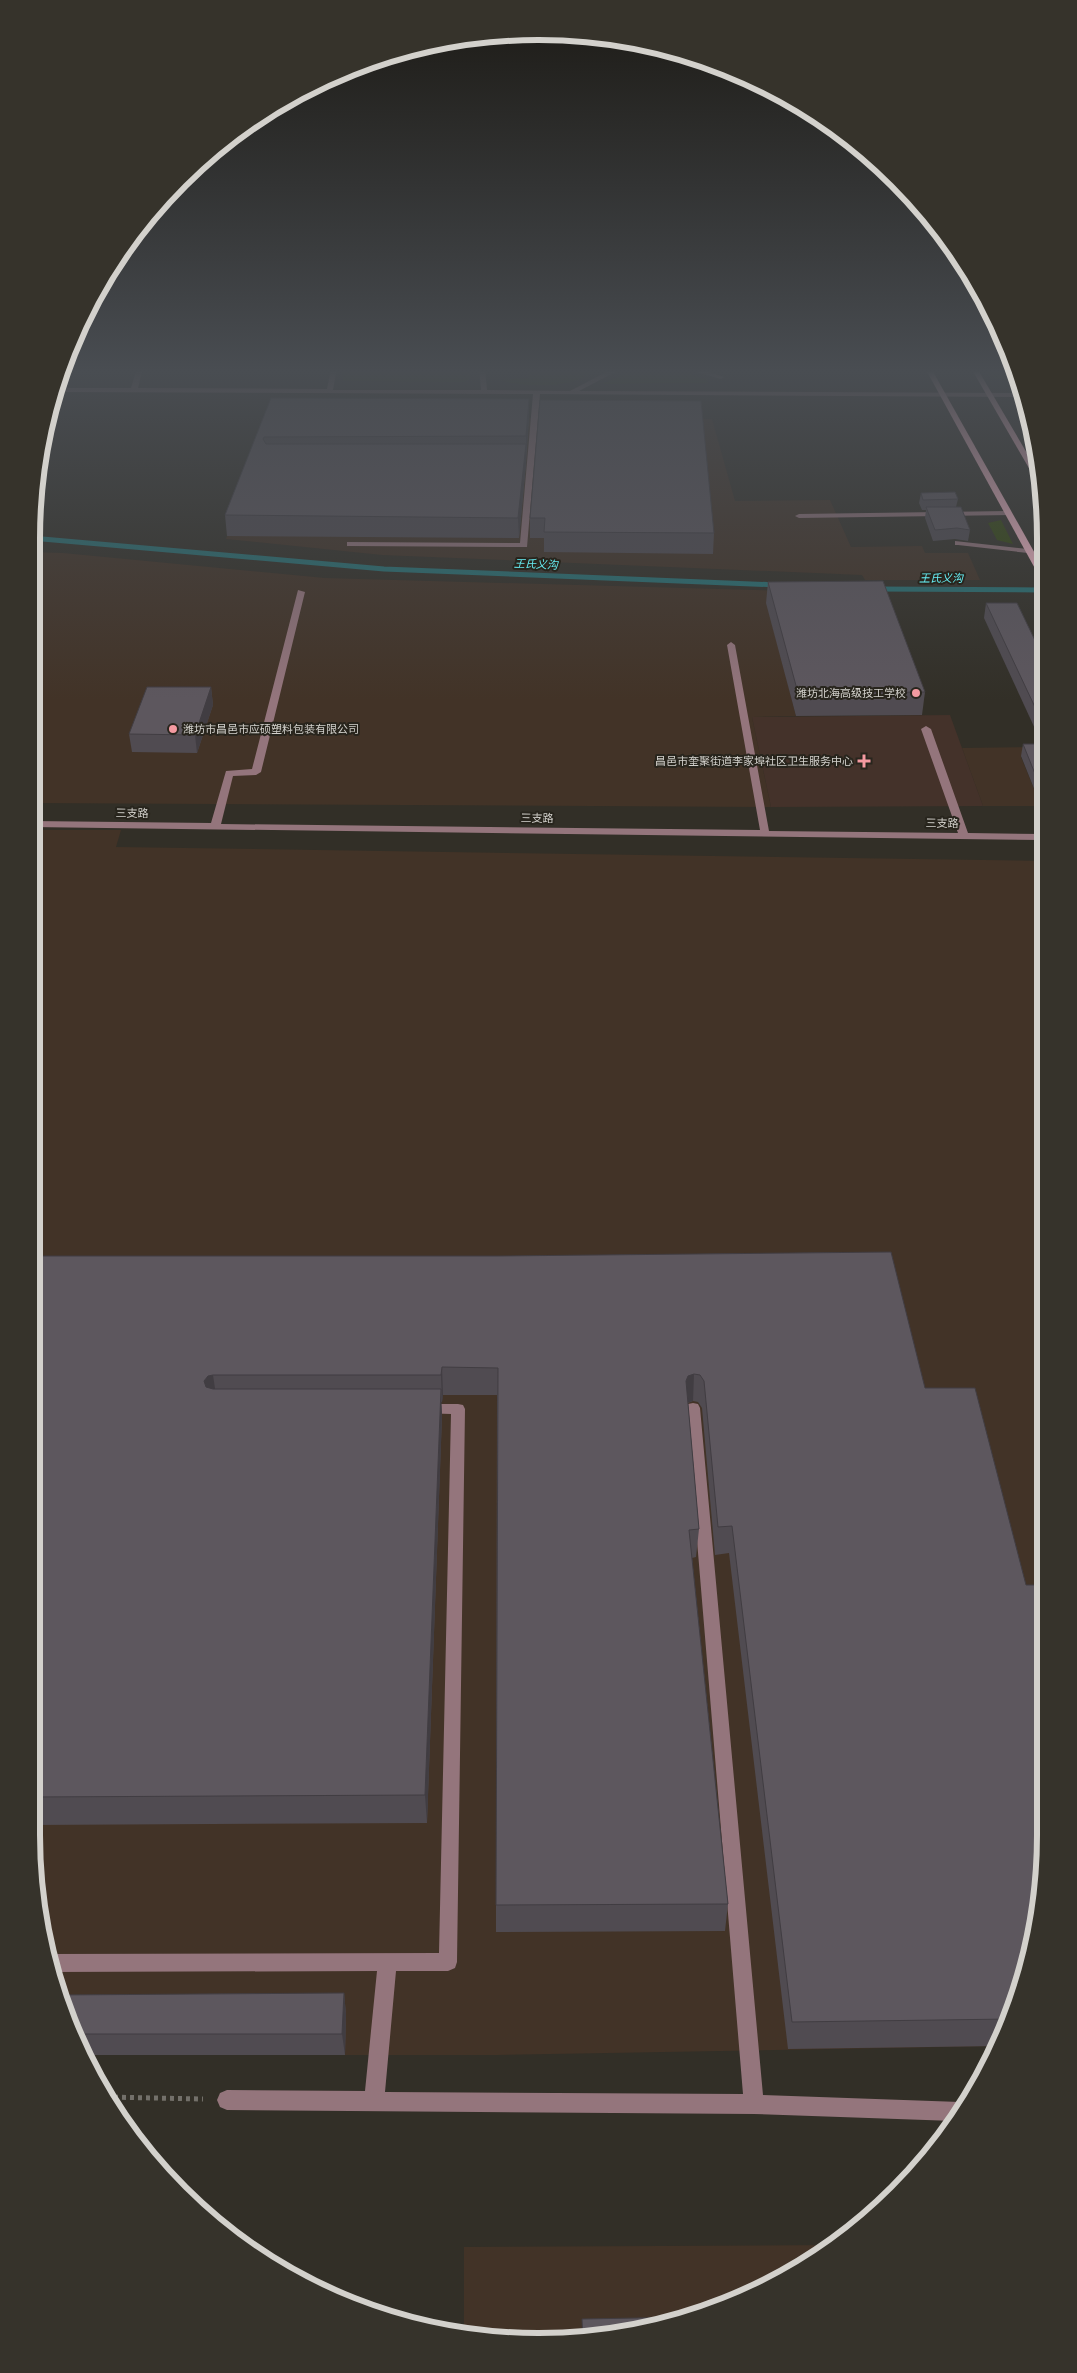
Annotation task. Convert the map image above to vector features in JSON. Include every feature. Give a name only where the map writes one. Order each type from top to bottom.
[{"type":"main road","points":[[989,479],[1037,566]]},
{"type":"street","points":[[350,544],[524,545],[529,479]]},
{"type":"street","points":[[799,516],[1008,513]]},
{"type":"street","points":[[958,543],[1028,551]]},
{"type":"street","points":[[215,826],[229,773],[256,772],[301,592]]},
{"type":"street","points":[[731,646],[765,833]]},
{"type":"street","points":[[926,729],[964,836]]},
{"type":"street","name":"三支路","points":[[40,824],[1037,837]]},
{"type":"street","points":[[693,1408],[754,2104]]},
{"type":"street","points":[[57,1963],[448,1962],[458,1409],[410,1409]]},
{"type":"street","points":[[374,2101],[387,1963]]},
{"type":"street","points":[[227,2100],[754,2104],[953,2112]]},
{"type":"path","points":[[115,2097],[227,2100]]},
{"type":"shaded area","points":[[248,479],[729,479],[735,501],[830,500],[851,547],[922,546],[925,553],[968,553],[980,580],[865,580],[862,575],[382,555],[226,539]]},
{"type":"shaded area","points":[[40,552],[325,578],[793,591],[767,603],[796,716],[752,717],[771,807],[40,803]]},
{"type":"shaded area","name":"昌邑市奎聚街道李家埠社区卫生服务中心","points":[[950,715],[983,806],[771,807],[752,717]]},
{"type":"shaded area","points":[[1037,747],[1037,749],[1021,757],[1037,796],[1037,806],[983,806],[962,748]]},
{"type":"shaded area","points":[[40,830],[121,830],[116,847],[1037,861],[1036,1867],[1034,1889],[1010,1999],[990,2046],[496,2055],[91,2055],[66,1995],[57,1964],[44,1900],[40,1835]]},
{"type":"shaded area","points":[[821,2245],[759,2282],[699,2307],[668,2316],[604,2329],[538,2333],[464,2327],[464,2247]]},
{"type":"green space","points":[[1001,520],[1013,544],[997,540],[988,523]]},
{"type":"building","points":[[239,479],[522,479],[518,518],[225,515]]},
{"type":"building","points":[[533,479],[709,479],[714,533],[544,532],[545,518],[530,518]]},
{"type":"building","points":[[955,492],[958,499],[923,500],[921,493]]},
{"type":"building","points":[[926,507],[961,507],[970,530],[957,528],[935,530]]},
{"type":"building","points":[[883,581],[925,692],[798,693],[768,582]]},
{"type":"building","points":[[986,603],[1017,603],[1037,645],[1037,711]]},
{"type":"building","points":[[147,687],[211,687],[195,735],[129,734]]},
{"type":"building","points":[[1023,744],[1037,744],[1037,779]]},
{"type":"building","points":[[891,1252],[925,1388],[975,1388],[1026,1585],[1037,1585],[1036,1867],[1033,1900],[1020,1964],[1001,2019],[792,2022],[732,1526],[718,1527],[704,1381],[700,1375],[688,1376],[686,1381],[699,1529],[689,1530],[728,1904],[496,1905],[498,1368],[442,1367],[441,1375],[213,1375],[208,1376],[204,1381],[206,1387],[213,1389],[441,1389],[425,1795],[40,1797],[40,1256],[498,1256]]},
{"type":"building","points":[[344,1993],[342,2034],[82,2034],[66,1995]]},
{"type":"building","points":[[661,2318],[604,2329],[583,2331],[582,2319]]},
{"type":"waterway","name":"王氏义沟","points":[[40,539],[384,569],[779,585]]},
{"type":"waterway","name":"王氏义沟","points":[[875,589],[1037,590]]},
{"type":"place","name":"潍坊北海高级技工学校","points":[[916,693]]},
{"type":"place","name":"潍坊市昌邑市应硕塑料包装有限公司","points":[[173,729]]},
{"type":"place","name":"昌邑市奎聚街道李家埠社区卫生服务中心","points":[[864,761]]}]
